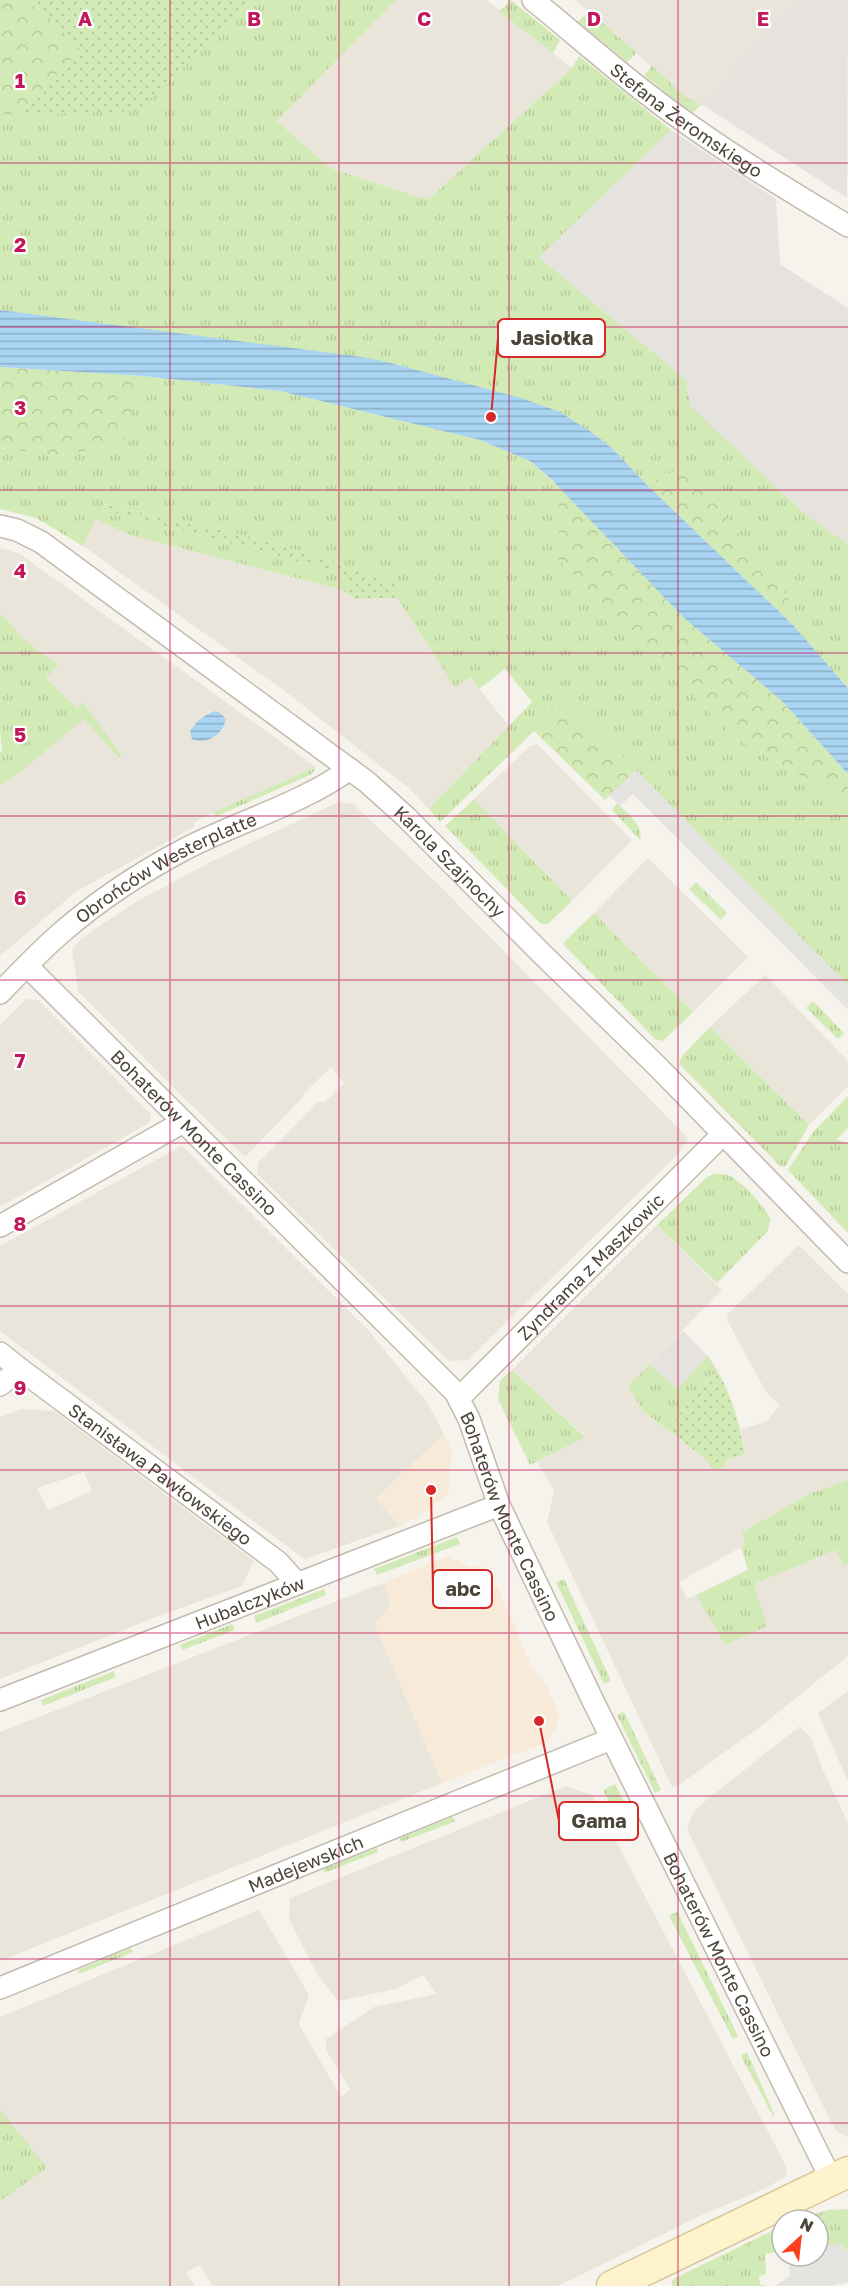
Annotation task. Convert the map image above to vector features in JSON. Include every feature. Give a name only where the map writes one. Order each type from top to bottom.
[{"type":"street","name":"Stefana Żeromskiego","points":[[533,0],[643,91],[694,128],[788,190],[848,226]]},
{"type":"street","name":"Karola Szajnochy","points":[[0,526],[17,530],[41,542],[350,769],[406,817],[658,1067],[848,1262]]},
{"type":"street","name":"Obrońców Westerplatte","points":[[0,993],[70,926],[154,867],[237,823],[319,789],[350,769]]},
{"type":"street","name":"Bohaterów Monte Cassino","points":[[27,966],[288,1228],[442,1378],[459,1398],[469,1419],[499,1505],[611,1739],[840,2177]]},
{"type":"street","points":[[0,1226],[183,1122]]},
{"type":"street","name":"Zyndrama z Maszkowic","points":[[459,1398],[722,1135]]},
{"type":"street","name":"Stanisława Pawłowskiego","points":[[0,1353],[278,1562],[297,1583]]},
{"type":"street","points":[[0,1385],[20,1369]]},
{"type":"street","name":"Hubalczyków","points":[[0,1700],[499,1505]]},
{"type":"street","name":"Madejewskich","points":[[0,1988],[611,1739]]},
{"type":"street","points":[[612,2286],[840,2177]]},
{"type":"shaded area","points":[[396,0],[487,0],[572,68],[428,200],[330,168],[277,121]]},
{"type":"shaded area","points":[[575,0],[795,0],[701,104],[687,98]]},
{"type":"shaded area","points":[[795,0],[848,0],[847,198],[701,104]]},
{"type":"shaded area","points":[[671,130],[776,199],[780,264],[848,308],[848,544],[806,515],[689,406],[686,380],[539,257]]},
{"type":"shaded area","points":[[96,518],[127,534],[339,589],[355,599],[397,598],[455,686],[470,677],[509,726],[429,809],[410,789],[286,692],[83,546]]},
{"type":"shaded area","points":[[0,548],[20,554],[316,767],[212,813],[194,823],[194,827],[77,891],[0,956],[0,786],[84,719],[118,757],[82,703],[77,708],[46,678],[57,665],[24,639],[0,613]]},
{"type":"shaded area","points":[[537,744],[632,840],[572,901],[474,799],[530,746]]},
{"type":"shaded area","points":[[636,770],[848,985],[848,1010],[633,794],[620,806],[609,795]]},
{"type":"shaded area","points":[[339,802],[353,804],[436,882],[688,1138],[679,1153],[468,1360],[449,1361],[257,1174],[258,1163],[318,1102],[325,1102],[344,1083],[331,1067],[245,1157],[78,991],[72,949],[81,939],[136,902],[210,862]]},
{"type":"shaded area","points":[[648,858],[748,957],[693,1012],[594,913]]},
{"type":"shaded area","points":[[765,975],[848,1061],[848,1086],[809,1125],[710,1027]]},
{"type":"shaded area","points":[[26,999],[38,1000],[151,1114],[149,1123],[0,1207],[0,1025]]},
{"type":"shaded area","points":[[181,1146],[370,1332],[428,1404],[444,1434],[377,1498],[399,1526],[305,1559],[0,1331],[0,1246]]},
{"type":"shaded area","points":[[657,1225],[722,1290],[628,1386],[643,1411],[704,1458],[716,1471],[721,1469],[727,1460],[745,1454],[741,1429],[766,1422],[779,1405],[766,1392],[728,1322],[727,1315],[799,1245],[848,1294],[848,1480],[809,1494],[742,1532],[745,1545],[679,1582],[687,1599],[696,1595],[726,1645],[753,1584],[835,1550],[844,1566],[848,1564],[848,1656],[765,1723],[676,1787],[672,1787],[547,1522],[554,1491],[537,1462],[585,1436],[512,1370]]},
{"type":"shaded area","points":[[683,1331],[708,1356],[677,1389],[650,1364]]},
{"type":"shaded area","points":[[22,1409],[54,1411],[254,1561],[242,1586],[0,1679],[0,1417]],"holes":[[[84,1472],[92,1491],[48,1510],[37,1488]]]},
{"type":"shaded area","points":[[444,1434],[452,1451],[448,1493],[421,1515],[399,1526],[376,1498]]},
{"type":"shaded area","points":[[448,1556],[470,1567],[481,1566],[489,1586],[497,1586],[531,1665],[547,1687],[559,1713],[556,1730],[546,1743],[442,1783],[375,1625],[391,1603],[383,1583]]},
{"type":"shaded area","points":[[383,1583],[391,1603],[375,1625],[442,1783],[0,1961],[0,1732]]},
{"type":"shaded area","points":[[848,1691],[848,1782],[818,1713]]},
{"type":"shaded area","points":[[800,1726],[811,1738],[822,1768],[848,1823],[848,2137],[835,2130],[687,1829],[693,1813],[704,1802]]},
{"type":"shaded area","points":[[566,1786],[592,1795],[787,2168],[785,2177],[558,2286],[213,2286],[199,2265],[186,2273],[195,2286],[0,2286],[0,2201],[46,2168],[0,2109],[0,2017],[259,1910],[309,1995],[299,2023],[341,2097],[350,2089],[326,2050],[326,2039],[374,2007],[437,1994],[423,1975],[396,1989],[338,2001],[318,1976],[289,1919],[290,1898]]},
{"type":"shaded area","points":[[841,2244],[848,2253],[848,2282],[832,2286],[775,2286],[790,2276],[789,2268],[830,2268],[830,2245]]},
{"type":"green space","points":[[0,0],[28,0],[82,50],[18,115],[0,114]]},
{"type":"green space","points":[[28,0],[253,0],[138,111],[18,115],[81,50]]},
{"type":"green space","points":[[253,0],[396,0],[277,121],[330,168],[428,200],[572,68],[579,56],[671,130],[539,257],[686,380],[690,406],[806,515],[848,544],[848,688],[792,624],[792,603],[687,466],[646,484],[613,449],[560,412],[387,362],[0,310],[0,114],[138,110]]},
{"type":"green space","points":[[511,0],[560,40],[553,53],[499,11]]},
{"type":"green space","points":[[589,11],[637,53],[627,62],[578,22]]},
{"type":"green space","points":[[652,66],[687,98],[701,104],[692,114],[644,75]]},
{"type":"green space","points":[[0,367],[143,376],[122,444],[61,456],[0,448]]},
{"type":"green space","points":[[143,376],[280,391],[480,440],[530,461],[559,487],[559,560],[734,737],[848,804],[848,986],[636,770],[561,700],[533,729],[534,731],[440,822],[429,809],[532,702],[505,669],[479,689],[470,677],[455,687],[397,598],[398,586],[333,561],[251,537],[104,504],[101,509],[342,573],[348,587],[346,593],[339,589],[127,534],[96,519],[83,546],[36,518],[0,509],[0,448],[61,456],[121,444]]},
{"type":"green space","points":[[687,466],[792,603],[792,624],[646,484]]},
{"type":"green space","points":[[559,487],[683,617],[782,701],[848,774],[848,804],[734,737],[559,560]]},
{"type":"green space","points":[[103,504],[251,537],[333,561],[399,586],[397,598],[355,599],[346,593],[348,587],[342,573],[101,509]]},
{"type":"green space","points":[[0,613],[24,639],[58,665],[46,678],[77,708],[83,702],[122,756],[118,757],[84,719],[0,786],[0,752],[2,752]]},
{"type":"green space","points":[[561,700],[636,770],[605,800],[532,729]]},
{"type":"green space","points":[[316,767],[312,774],[217,816],[212,813]]},
{"type":"green space","points":[[474,799],[572,901],[548,924],[541,924],[445,826]]},
{"type":"green space","points":[[617,803],[637,824],[640,829],[640,840],[612,810]]},
{"type":"green space","points":[[696,882],[727,913],[721,920],[689,889]]},
{"type":"green space","points":[[594,913],[693,1012],[663,1041],[655,1039],[564,945],[565,941]]},
{"type":"green space","points":[[813,1001],[844,1033],[838,1039],[806,1008]]},
{"type":"green space","points":[[710,1027],[809,1125],[785,1167],[780,1166],[679,1064],[682,1056]]},
{"type":"green space","points":[[848,1096],[848,1128],[837,1139],[848,1144],[848,1233],[788,1170],[814,1131]]},
{"type":"green space","points":[[714,1174],[726,1174],[737,1180],[760,1203],[771,1220],[767,1232],[717,1283],[657,1225],[707,1177]]},
{"type":"green space","points":[[708,1356],[717,1370],[667,1429],[643,1411],[628,1386],[650,1364],[677,1389]]},
{"type":"green space","points":[[512,1370],[585,1437],[530,1465],[498,1399],[500,1381]]},
{"type":"green space","points":[[717,1370],[735,1411],[745,1454],[727,1460],[721,1469],[715,1471],[704,1458],[667,1429]]},
{"type":"green space","points":[[848,1480],[848,1564],[844,1566],[835,1550],[754,1584],[767,1626],[725,1645],[696,1595],[748,1570],[741,1547],[745,1545],[742,1532],[809,1494]]},
{"type":"green space","points":[[457,1537],[460,1544],[377,1575],[374,1569]]},
{"type":"green space","points":[[564,1579],[611,1681],[604,1684],[556,1582]]},
{"type":"green space","points":[[324,1589],[326,1595],[256,1623],[254,1616]]},
{"type":"green space","points":[[232,1624],[235,1630],[182,1650],[180,1645]]},
{"type":"green space","points":[[114,1671],[116,1677],[43,1706],[41,1700]]},
{"type":"green space","points":[[624,1712],[661,1790],[655,1793],[617,1715]]},
{"type":"green space","points":[[615,1784],[636,1826],[626,1835],[603,1790]]},
{"type":"green space","points":[[452,1817],[456,1821],[401,1842],[400,1838]]},
{"type":"green space","points":[[377,1848],[378,1852],[324,1873],[323,1869]]},
{"type":"green space","points":[[676,1912],[738,2036],[733,2039],[669,1916]]},
{"type":"green space","points":[[131,1948],[133,1952],[79,1974],[78,1970]]},
{"type":"green space","points":[[747,2052],[775,2116],[741,2056]]},
{"type":"green space","points":[[0,2109],[47,2168],[0,2201]]},
{"type":"green space","points":[[848,2209],[848,2253],[841,2244],[830,2245],[830,2210]]},
{"type":"green space","points":[[770,2232],[770,2253],[765,2254],[766,2274],[759,2276],[760,2285],[767,2286],[673,2286],[671,2282]]},
{"type":"water","points":[[0,310],[362,357],[524,399],[560,412],[613,449],[646,484],[792,624],[848,688],[848,774],[782,701],[683,617],[550,478],[530,461],[480,440],[280,391],[143,376],[0,367]]},
{"type":"water","points":[[216,711],[226,719],[218,734],[203,741],[192,739],[190,732],[195,725],[204,716]]},
{"type":"place","name":"Jasiołka","points":[[491,417]]},
{"type":"place","name":"abc","points":[[431,1490]]},
{"type":"place","name":"Gama","points":[[539,1721]]}]
